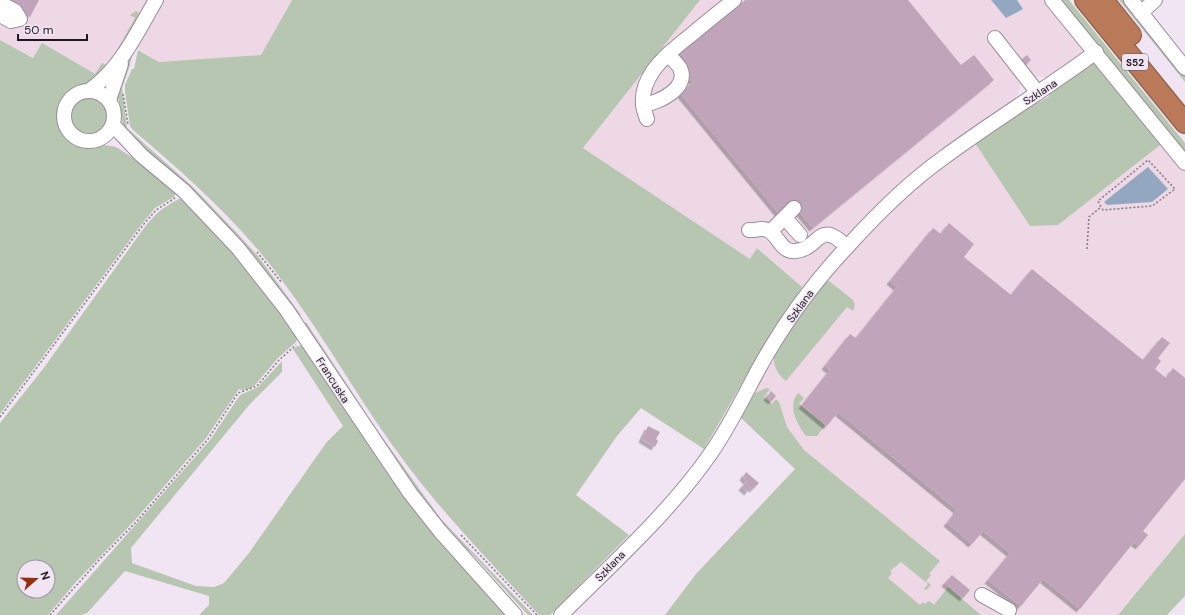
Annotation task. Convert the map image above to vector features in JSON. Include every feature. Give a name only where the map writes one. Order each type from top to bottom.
[{"type":"highway","name":"S52","points":[[1085,0],[1185,123]]},
{"type":"highway","name":"S52","points":[[1103,0],[1185,101]]},
{"type":"street","points":[[90,90],[105,79],[125,52],[156,0]]},
{"type":"street","points":[[647,119],[643,105],[644,88],[649,76],[668,54],[734,0]]},
{"type":"street","points":[[1052,0],[1096,52],[1185,163]]},
{"type":"street","points":[[1131,0],[1184,63]]},
{"type":"street","points":[[1141,13],[1155,0]]},
{"type":"street","points":[[0,3],[15,11],[20,19],[11,21],[0,15]]},
{"type":"street","points":[[995,38],[1038,93]]},
{"type":"street","points":[[109,100],[125,52]]},
{"type":"street","name":"Szklana","points":[[561,615],[675,499],[694,477],[724,433],[758,369],[790,319],[826,270],[877,214],[943,158],[1096,52]]},
{"type":"street","points":[[643,105],[656,102],[679,86],[681,78],[680,69],[668,54]]},
{"type":"street","points":[[90,90],[104,95],[109,100],[114,108],[115,116],[113,125],[103,138],[90,141],[78,139],[71,134],[66,126],[64,109],[74,95],[82,91],[90,90]]},
{"type":"street","name":"Francuska","points":[[113,125],[141,155],[184,191],[238,248],[300,320],[305,338],[366,420],[410,493],[440,531],[515,615]]},
{"type":"street","name":"Francuska","points":[[103,138],[123,145],[141,155]]},
{"type":"street","points":[[771,231],[789,213],[800,235]]},
{"type":"street","points":[[749,230],[763,229],[771,231],[783,246],[793,251],[805,248],[819,237],[826,234],[837,237],[847,247]]},
{"type":"street","points":[[982,595],[1009,610]]},
{"type":"path","points":[[1148,160],[1175,190],[1152,206],[1103,210],[1101,207],[1098,201],[1148,160]]},
{"type":"path","points":[[0,417],[143,225],[156,210],[184,191]]},
{"type":"path","points":[[1087,249],[1089,216],[1101,207]]},
{"type":"path","points":[[50,615],[99,560],[137,522],[208,439],[238,393],[257,386],[279,360],[305,338]]},
{"type":"shaded area","points":[[0,0],[292,0],[261,55],[159,62],[126,41],[114,60],[84,84],[0,40]]},
{"type":"shaded area","points":[[700,0],[1049,0],[1087,52],[1051,78],[1034,76],[1020,85],[1018,94],[1013,101],[921,166],[872,210],[834,249],[802,287],[758,248],[750,259],[583,148]]},
{"type":"shaded area","points":[[1164,142],[1185,167],[1185,534],[1118,615],[844,615],[883,544],[739,416],[793,323],[850,250],[916,187],[975,143],[1058,225]]},
{"type":"green space","points":[[292,0],[700,0],[583,148],[750,259],[757,248],[802,287],[760,352],[704,449],[641,408],[617,436],[576,495],[629,535],[550,615],[539,615],[473,544],[425,488],[376,422],[298,302],[248,238],[211,200],[130,126],[125,85],[132,69],[134,69],[138,50],[159,62],[261,55]]},
{"type":"green space","points":[[1055,0],[1069,0],[1185,143],[1185,158]]},
{"type":"green space","points":[[1119,0],[1126,0],[1185,74],[1185,82]]},
{"type":"green space","points":[[136,11],[140,14],[115,60],[94,83],[72,89],[63,97],[58,110],[59,125],[65,137],[82,146],[105,145],[116,147],[144,165],[176,192],[174,197],[155,208],[141,225],[0,414],[0,40],[33,58],[42,43],[95,74],[102,63],[108,66],[135,18],[130,15]]},
{"type":"green space","points":[[133,52],[122,88],[127,128],[194,188],[235,231],[258,256],[301,315],[297,316],[124,131],[117,91],[122,75]]},
{"type":"green space","points":[[1092,62],[1096,62],[1164,142],[1058,225],[1030,226],[975,143],[1038,100],[1040,102],[1049,96],[1048,93]]},
{"type":"green space","points":[[93,97],[102,102],[106,108],[106,122],[102,128],[93,133],[85,133],[76,128],[72,122],[71,111],[76,102],[82,98]]},
{"type":"green space","points":[[181,198],[261,281],[298,336],[296,342],[278,358],[255,385],[249,389],[239,389],[206,438],[136,519],[76,582],[48,615],[0,615],[0,423],[43,369],[144,228],[152,218],[165,207]]},
{"type":"green space","points":[[829,281],[853,300],[855,305],[853,311],[847,307],[786,381],[776,369],[774,360],[775,353],[786,332],[823,282]]},
{"type":"green space","points":[[306,322],[367,415],[364,417],[303,326]]},
{"type":"green space","points":[[304,345],[437,536],[506,615],[199,615],[209,605],[209,596],[125,571],[87,613],[81,615],[56,615],[210,440],[240,395],[258,387],[282,361],[282,372],[250,404],[131,548],[132,563],[196,586],[214,587],[224,583],[249,553],[326,443],[343,426],[293,349]]},
{"type":"green space","points":[[766,388],[770,389],[764,397],[772,404],[776,399],[779,402],[787,427],[804,450],[940,561],[929,574],[931,575],[926,581],[931,585],[926,590],[924,589],[928,584],[901,562],[890,571],[892,573],[888,578],[920,605],[923,602],[925,604],[929,601],[934,605],[948,587],[981,615],[665,615],[696,574],[795,469],[739,416],[753,394]]},
{"type":"green space","points":[[798,393],[804,398],[799,404],[825,425],[817,436],[806,436],[794,415],[793,404]]},
{"type":"green space","points":[[370,423],[372,423],[441,519],[533,615],[528,615],[473,555],[452,536],[413,487]]},
{"type":"green space","points":[[1185,534],[1185,596],[1167,615],[1118,615]]},
{"type":"water","points":[[991,0],[1017,0],[1023,9],[1006,18]]},
{"type":"water","points":[[1148,167],[1168,189],[1152,202],[1107,205],[1104,202]]},
{"type":"building","points":[[9,0],[39,0],[30,17],[7,4]]},
{"type":"building","points":[[745,0],[908,0],[961,65],[974,55],[994,80],[813,228],[793,204],[780,215],[680,93],[693,82],[674,58]]},
{"type":"building","points":[[1027,55],[1031,60],[1026,65],[1022,59]]},
{"type":"building","points":[[949,223],[974,244],[964,257],[1011,295],[1032,269],[1143,360],[1162,337],[1170,343],[1158,358],[1161,361],[1155,369],[1166,378],[1173,368],[1185,378],[1185,479],[1143,531],[1148,535],[1139,546],[1134,542],[1080,609],[1043,579],[1021,606],[988,580],[1010,553],[983,531],[972,544],[947,523],[957,510],[838,412],[827,426],[802,405],[830,370],[825,366],[850,334],[856,338],[897,287],[890,281],[933,228],[941,234]]},
{"type":"building","points":[[771,391],[776,396],[772,401],[767,397]]},
{"type":"building","points":[[648,426],[660,432],[656,439],[658,441],[655,447],[642,439]]},
{"type":"building","points":[[746,472],[759,483],[753,489],[751,487],[748,492],[742,487],[747,481],[743,477]]},
{"type":"building","points":[[952,575],[970,590],[963,598],[945,583]]}]
